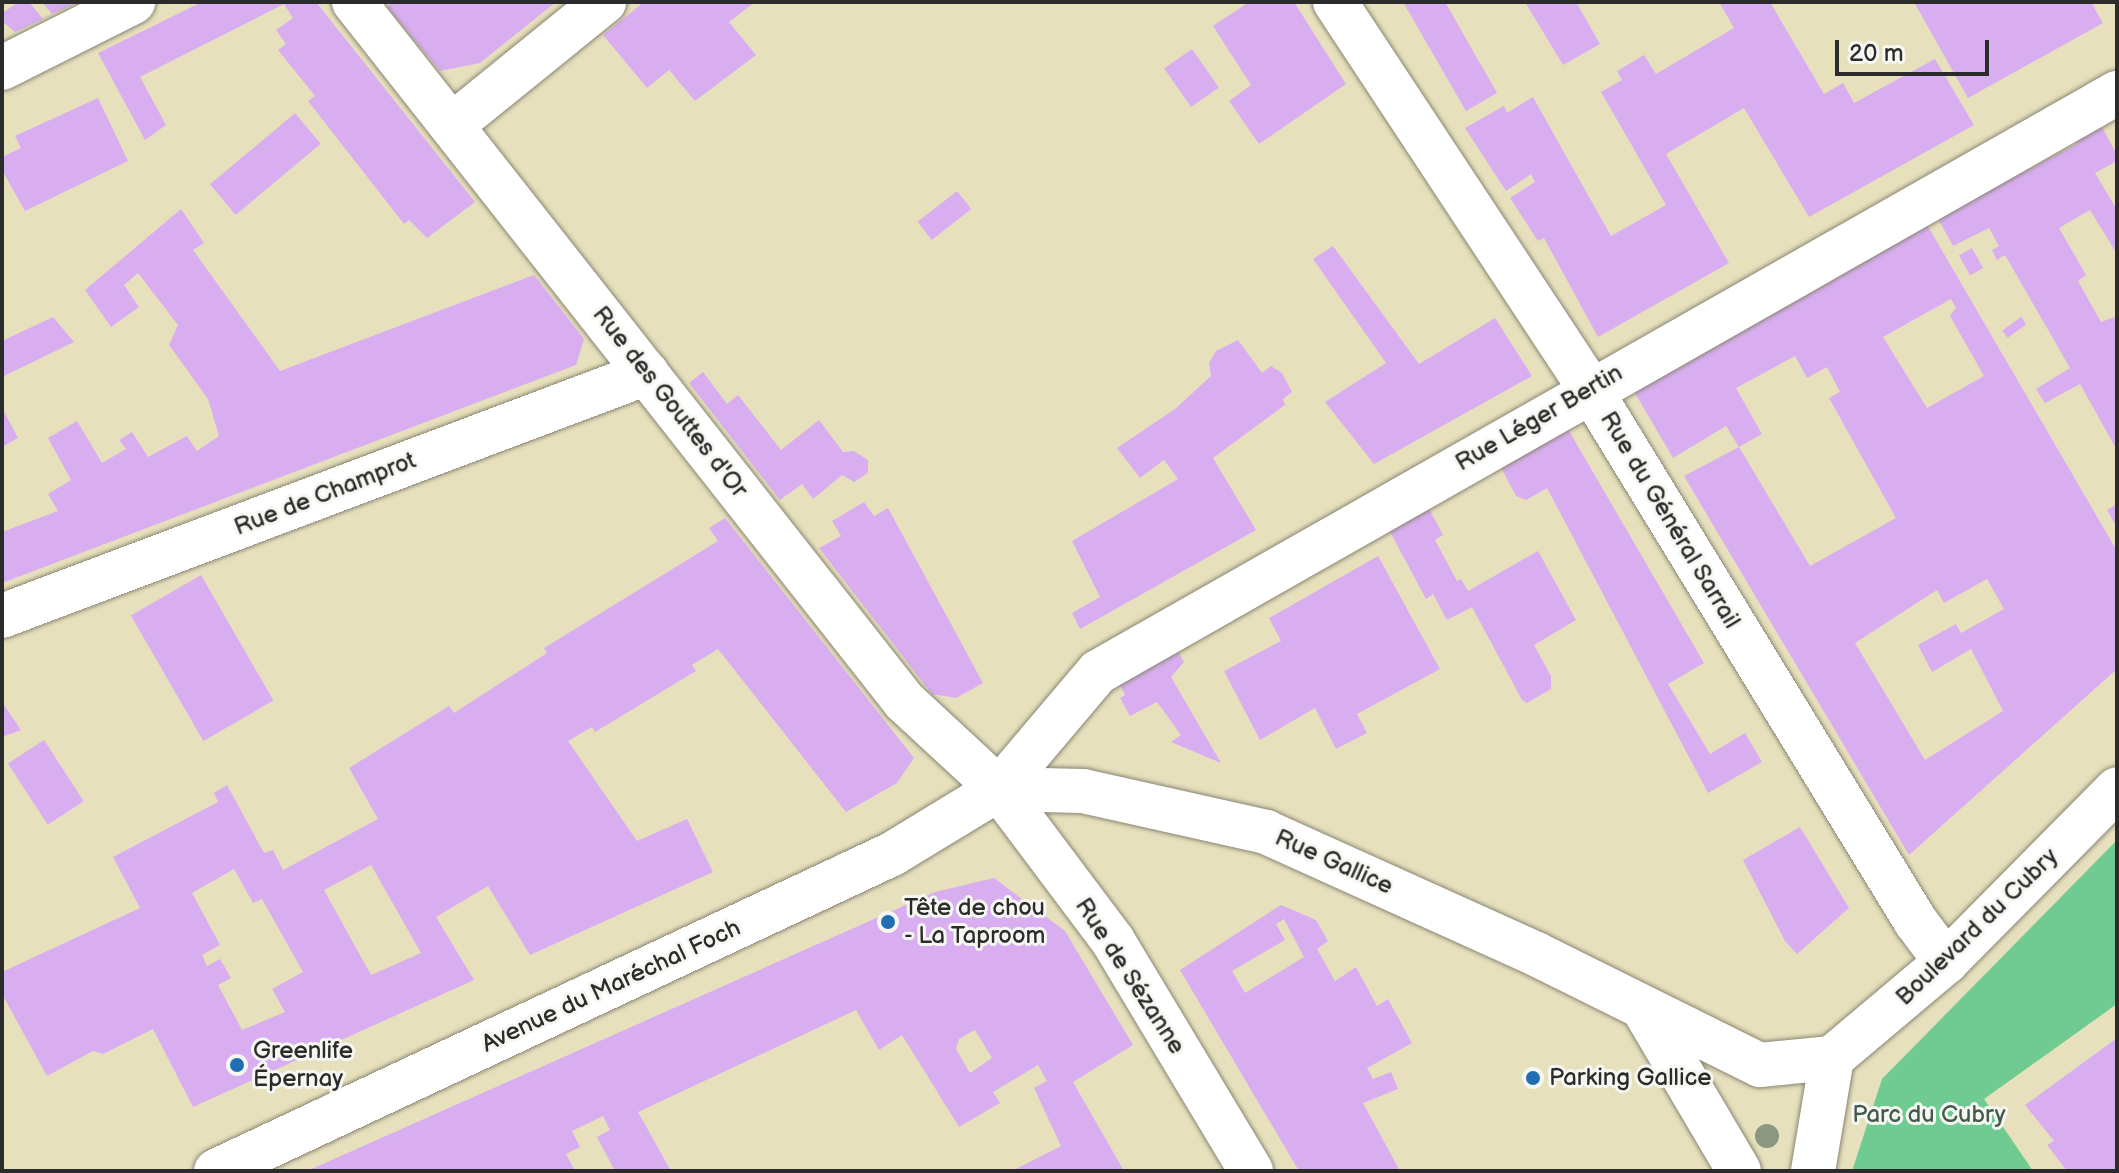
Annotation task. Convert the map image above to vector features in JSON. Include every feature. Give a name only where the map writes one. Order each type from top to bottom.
[{"type":"street","points":[[2,68],[133,2]]},
{"type":"street","name":"Rue des Gouttes d'Or","points":[[354,2],[904,701],[999,789]]},
{"type":"street","points":[[452,125],[604,2]]},
{"type":"street","name":"Rue du Général Sarrail","points":[[1335,2],[1590,389],[1916,922],[1946,962]]},
{"type":"street","name":"Rue Léger Bertin","points":[[999,789],[1098,672],[1590,389],[2117,93]]},
{"type":"street","name":"Rue de Champrot","points":[[2,616],[647,373]]},
{"type":"street","name":"Rue Gallice","points":[[999,789],[1083,791],[1266,832],[1536,954],[1646,1013],[1760,1065],[1832,1058]]},
{"type":"street","name":"Avenue du Maréchal Foch","points":[[216,1171],[892,854],[999,789]]},
{"type":"street","name":"Rue de Sézanne","points":[[999,789],[1113,941],[1251,1171]]},
{"type":"street","name":"Boulevard du Cubry","points":[[1832,1058],[1946,962],[2117,789]]},
{"type":"street","points":[[1646,1013],[1739,1171]]},
{"type":"street","points":[[1813,1171],[1832,1058]]},
{"type":"green space","name":"Parc du Cubry","points":[[2117,840],[2117,1004],[1984,1099],[2033,1171],[1852,1171],[1882,1079]]},
{"type":"building","points":[[19,2],[29,2],[43,19],[15,32],[2,21],[2,13]]},
{"type":"building","points":[[42,2],[78,2],[52,14]]},
{"type":"building","points":[[202,2],[316,2],[475,202],[427,238],[409,220],[404,224],[308,101],[315,96],[278,50],[286,44],[276,30],[293,18],[284,4],[140,77],[166,125],[145,140],[98,53]]},
{"type":"building","points":[[393,2],[556,2],[480,63],[440,71],[387,7]]},
{"type":"building","points":[[644,2],[755,2],[729,22],[756,55],[695,101],[669,70],[647,88],[603,35]]},
{"type":"building","points":[[1249,2],[1294,2],[1346,84],[1259,144],[1229,101],[1251,85],[1213,26]]},
{"type":"building","points":[[1403,2],[1445,2],[1497,93],[1466,111]]},
{"type":"building","points":[[1525,2],[1576,2],[1600,44],[1563,65]]},
{"type":"building","points":[[1719,2],[1770,2],[1824,94],[1843,83],[1854,103],[1935,59],[1974,125],[1809,217],[1744,108],[1666,154],[1729,263],[1598,337],[1544,238],[1538,241],[1510,198],[1535,182],[1531,174],[1506,191],[1465,128],[1504,106],[1507,113],[1533,97],[1611,236],[1666,205],[1601,92],[1622,80],[1617,71],[1644,55],[1656,74],[1734,28]]},
{"type":"building","points":[[1914,2],[2091,2],[2103,23],[1968,98]]},
{"type":"building","points":[[1192,49],[1219,88],[1191,107],[1164,69]]},
{"type":"building","points":[[98,98],[128,161],[25,211],[2,170],[2,157],[21,148],[15,136]]},
{"type":"building","points":[[295,113],[321,144],[236,215],[210,184]]},
{"type":"building","points":[[2101,125],[2117,155],[2117,161],[2095,173],[2117,210],[2117,254],[2090,210],[2059,228],[2086,275],[2078,281],[2101,322],[2117,316],[2117,450],[2080,384],[2045,403],[2036,389],[2070,368],[2005,255],[1997,260],[1992,250],[1999,246],[1989,228],[1953,246],[1937,217],[2077,144],[2074,140]]},
{"type":"building","points":[[957,191],[971,209],[932,240],[918,222]]},
{"type":"building","points":[[181,209],[204,243],[193,250],[280,371],[534,275],[584,339],[576,365],[2,583],[2,532],[58,511],[48,494],[71,480],[48,438],[77,421],[102,463],[126,449],[119,440],[132,432],[148,457],[187,436],[197,451],[219,436],[208,399],[169,345],[178,325],[138,273],[124,285],[139,307],[111,327],[85,290]]},
{"type":"building","points":[[1926,223],[2117,551],[2117,669],[1909,855],[1684,476],[1739,447],[1726,426],[1673,458],[1632,388]],"holes":[[[1951,299],[1956,308],[1950,316],[1984,376],[1927,408],[1883,337]],[[1795,356],[1807,378],[1827,367],[1840,392],[1829,398],[1896,518],[1810,566],[1739,447],[1762,434],[1736,388]],[[1987,579],[2004,609],[1961,633],[1956,624],[1918,645],[1932,672],[1971,649],[2003,711],[1925,760],[1855,643],[1937,590],[1944,603]]]},
{"type":"building","points":[[1333,246],[1419,364],[1495,318],[1532,376],[1374,464],[1325,402],[1386,363],[1313,259]]},
{"type":"building","points":[[1972,248],[1983,268],[1970,275],[1959,255]]},
{"type":"building","points":[[53,317],[74,342],[2,377],[2,341]]},
{"type":"building","points":[[2021,317],[2026,324],[2008,338],[2002,331]]},
{"type":"building","points":[[1238,340],[1262,373],[1271,366],[1282,373],[1292,392],[1283,399],[1285,405],[1213,458],[1256,530],[1080,629],[1072,613],[1100,597],[1072,541],[1178,479],[1164,460],[1140,478],[1117,448],[1175,409],[1211,376],[1209,363],[1216,351]]},
{"type":"building","points":[[703,372],[727,404],[738,395],[781,450],[819,420],[843,452],[854,451],[868,460],[868,473],[854,482],[842,475],[813,499],[802,484],[780,500],[689,383]]},
{"type":"building","points":[[2,408],[18,438],[2,447]]},
{"type":"building","points":[[1565,424],[1704,663],[1668,684],[1710,754],[1745,733],[1762,762],[1708,793],[1547,488],[1526,500],[1516,496],[1498,462]]},
{"type":"building","points":[[864,502],[874,516],[888,508],[983,683],[956,698],[932,694],[819,548],[841,536],[832,521]]},
{"type":"building","points":[[1426,503],[1443,535],[1435,540],[1457,581],[1461,579],[1468,591],[1538,551],[1576,620],[1534,645],[1551,676],[1551,689],[1527,703],[1522,700],[1472,607],[1447,620],[1433,594],[1426,599],[1387,526]]},
{"type":"building","points":[[2117,504],[2117,522],[2115,524],[2107,510]]},
{"type":"building","points":[[725,518],[914,758],[897,783],[846,812],[718,649],[692,665],[696,671],[595,732],[592,727],[568,741],[637,841],[687,819],[713,872],[530,955],[488,886],[436,917],[474,980],[193,1107],[153,1029],[103,1054],[93,1051],[47,1076],[2,994],[2,972],[140,908],[113,857],[218,802],[214,793],[227,785],[264,853],[273,850],[283,870],[378,819],[349,768],[449,706],[454,713],[547,653],[544,648],[718,541],[709,528]],"holes":[[[371,865],[421,953],[371,975],[324,890]],[[234,869],[253,903],[262,899],[303,972],[272,989],[285,1012],[242,1030],[218,985],[231,978],[220,959],[207,966],[202,955],[220,945],[192,893]]]},
{"type":"building","points":[[1378,556],[1440,669],[1357,714],[1367,733],[1336,749],[1315,708],[1260,740],[1224,671],[1281,641],[1269,618]]},
{"type":"building","points":[[201,575],[274,701],[203,741],[131,616]]},
{"type":"building","points":[[1175,646],[1184,662],[1171,677],[1221,763],[1171,742],[1181,735],[1157,702],[1130,716],[1120,698],[1125,695],[1117,679]]},
{"type":"building","points":[[2,702],[21,730],[2,737]]},
{"type":"building","points":[[44,740],[84,801],[48,825],[8,763]]},
{"type":"building","points":[[1800,827],[1849,908],[1797,954],[1785,941],[1743,860]]},
{"type":"building","points":[[994,878],[1065,931],[1133,1045],[1073,1082],[1124,1171],[1012,1171],[1061,1146],[1034,1088],[1047,1081],[1038,1065],[993,1092],[1000,1103],[959,1127],[902,1035],[879,1050],[856,1010],[638,1112],[671,1171],[615,1171],[597,1137],[610,1130],[603,1116],[572,1131],[580,1147],[566,1154],[575,1171],[307,1171],[935,892]],"holes":[[[975,1030],[992,1058],[970,1073],[956,1049],[959,1039]]]},
{"type":"building","points":[[1281,905],[1316,920],[1328,941],[1317,949],[1335,981],[1356,967],[1377,1006],[1388,999],[1412,1043],[1367,1068],[1373,1079],[1391,1072],[1398,1089],[1363,1103],[1400,1171],[1299,1171],[1180,970]],"holes":[[[1284,919],[1304,957],[1245,993],[1232,971],[1285,940],[1276,924]]]},
{"type":"building","points":[[2117,1038],[2117,1171],[2067,1171],[2047,1145],[2054,1141],[2025,1105]]},
{"type":"place","name":"Tête de chou - La Taproom","points":[[888,922]]},
{"type":"place","name":"Greenlife Épernay","points":[[237,1065]]},
{"type":"place","name":"Parking Gallice","points":[[1533,1078]]}]
